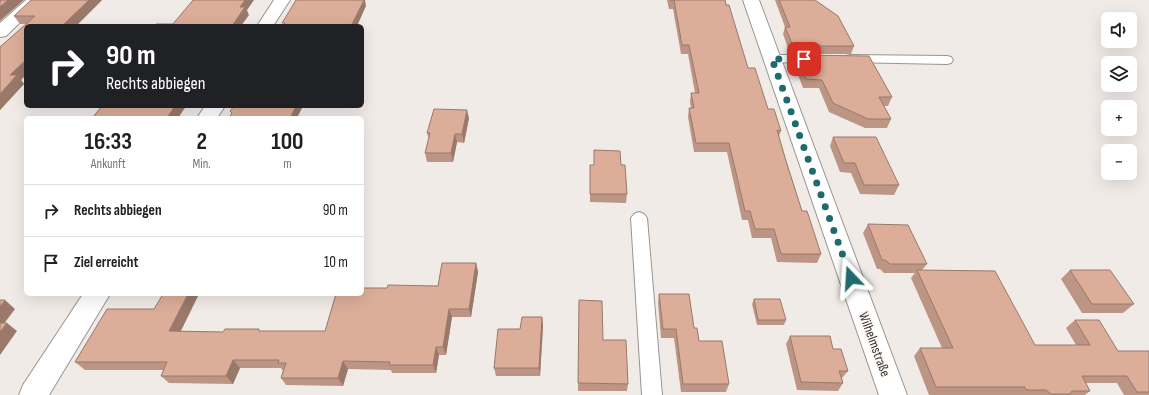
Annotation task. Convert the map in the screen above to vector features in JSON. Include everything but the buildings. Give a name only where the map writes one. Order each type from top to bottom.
[{"type":"street","points":[[0,32],[35,0]]},
{"type":"street","points":[[266,24],[282,0]]},
{"type":"street","name":"Wilhelmstraße","points":[[751,0],[893,395]]},
{"type":"street","points":[[33,395],[96,296]]},
{"type":"lane","points":[[772,59],[947,60]]},
{"type":"lane","points":[[639,218],[652,395]]},
{"type":"route","points":[[804,59],[772,59],[851,278]]}]
